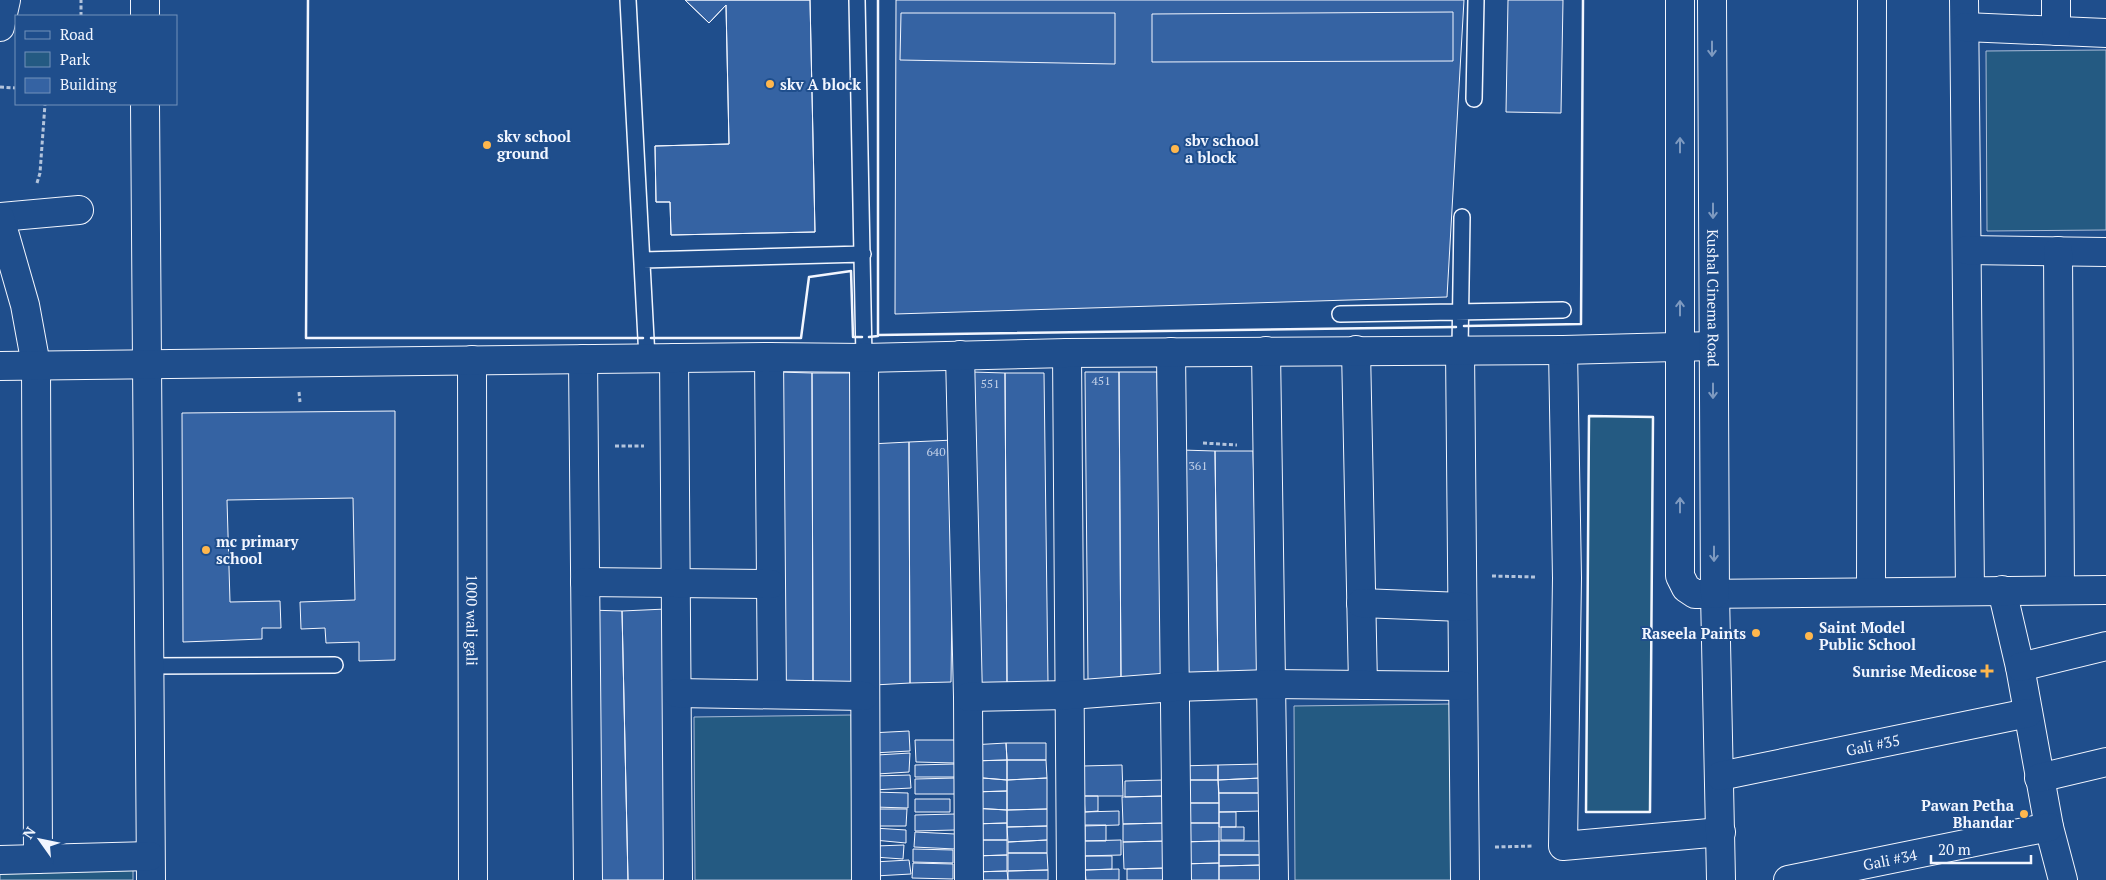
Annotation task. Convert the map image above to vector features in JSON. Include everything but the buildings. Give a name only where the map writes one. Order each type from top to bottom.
[{"type":"street","points":[[0,28],[6,0]]},
{"type":"street","points":[[145,0],[145,15]]},
{"type":"street","points":[[1680,0],[1680,576],[1686,588],[1695,594],[2106,590]]},
{"type":"street","name":"Kushal Cinema Road","points":[[1712,0],[1714,594],[1720,776],[1721,880]]},
{"type":"street","points":[[1871,592],[1872,0]]},
{"type":"street","points":[[1964,0],[1970,591]]},
{"type":"street","points":[[2056,0],[2056,31]]},
{"type":"street","points":[[1965,27],[2106,33]]},
{"type":"street","points":[[0,860],[38,859],[150,868],[146,105]]},
{"type":"street","points":[[38,859],[36,365],[25,306],[0,218],[79,210]]},
{"type":"street","points":[[1967,250],[2106,252]]},
{"type":"street","points":[[2058,252],[2060,590]]},
{"type":"street","points":[[0,366],[647,358],[864,358],[1067,353],[1356,350],[1562,350],[1713,346]]},
{"type":"street","points":[[1460,349],[1465,880]]},
{"type":"street","points":[[1356,350],[1363,685]]},
{"type":"street","points":[[1562,350],[1567,578],[1563,846],[1721,832]]},
{"type":"street","points":[[1266,351],[1274,880]]},
{"type":"street","points":[[1171,352],[1177,880]]},
{"type":"street","points":[[1067,353],[1071,880]]},
{"type":"street","points":[[960,355],[968,697],[969,880]]},
{"type":"street","points":[[769,357],[772,694]]},
{"type":"street","points":[[674,358],[678,880]]},
{"type":"street","points":[[864,358],[866,880]]},
{"type":"street","points":[[584,359],[588,880]]},
{"type":"street","name":"1000 wali gali","points":[[472,360],[473,880]]},
{"type":"street","points":[[585,582],[771,584]]},
{"type":"street","points":[[2002,590],[2020,667],[2049,827],[2063,880]]},
{"type":"street","points":[[1361,602],[1462,607]]},
{"type":"street","points":[[2020,667],[2106,646]]},
{"type":"street","points":[[968,697],[1070,695],[1174,687],[1271,684],[1463,686]]},
{"type":"street","points":[[677,694],[864,696]]},
{"type":"street","name":"Gali #35","points":[[1720,776],[2028,713]]},
{"type":"street","points":[[2039,778],[2106,762]]},
{"type":"street","name":"Gali #34","points":[[1788,880],[2049,827]]},
{"type":"lane","points":[[628,0],[647,358]]},
{"type":"lane","points":[[857,0],[864,358]]},
{"type":"lane","points":[[1474,100],[1476,0]]},
{"type":"lane","points":[[1460,349],[1462,217]]},
{"type":"lane","points":[[643,260],[863,254]]},
{"type":"lane","points":[[1340,314],[1563,310]]},
{"type":"lane","points":[[149,666],[335,665]]},
{"type":"path","points":[[81,0],[81,15]]},
{"type":"path","points":[[0,87],[15,88]]},
{"type":"path","points":[[27,214],[40,173],[45,105]]},
{"type":"path","points":[[1173,440],[1267,448]]},
{"type":"path","points":[[584,446],[675,446]]},
{"type":"path","points":[[1462,575],[1567,578]]},
{"type":"path","points":[[1464,848],[1563,846]]},
{"type":"green space","points":[[2106,50],[2106,230],[1987,231],[1986,51]]},
{"type":"green space","points":[[1589,416],[1653,417],[1650,812],[1586,812]]},
{"type":"green space","points":[[1451,704],[1452,880],[1295,880],[1294,706]]},
{"type":"green space","points":[[851,715],[852,880],[695,880],[694,717]]},
{"type":"green space","points":[[0,868],[133,869],[133,880],[0,880]]},
{"type":"wall","points":[[308,0],[306,338],[643,338]]},
{"type":"wall","points":[[869,337],[878,336],[878,0]]},
{"type":"wall","points":[[1464,326],[1581,324],[1583,0]]},
{"type":"wall","points":[[651,338],[801,338],[809,277],[851,271],[853,337],[862,337]]},
{"type":"wall","points":[[878,335],[1456,327]]},
{"type":"wall","points":[[1589,416],[1653,417],[1650,812],[1586,812],[1589,416]]},
{"type":"place","name":"skv A block","points":[[770,84]]},
{"type":"place","name":"skv school ground","points":[[487,145]]},
{"type":"place","name":"sbv school a block","points":[[1175,149]]},
{"type":"place","name":"mc primary school","points":[[206,550]]},
{"type":"place","name":"Raseela Paints","points":[[1756,633]]},
{"type":"place","name":"Saint Model Public School","points":[[1809,636]]},
{"type":"place","name":"Sunrise Medicose","points":[[1987,671]]},
{"type":"place","name":"Pawan Petha Bhandar","points":[[2024,814]]}]
